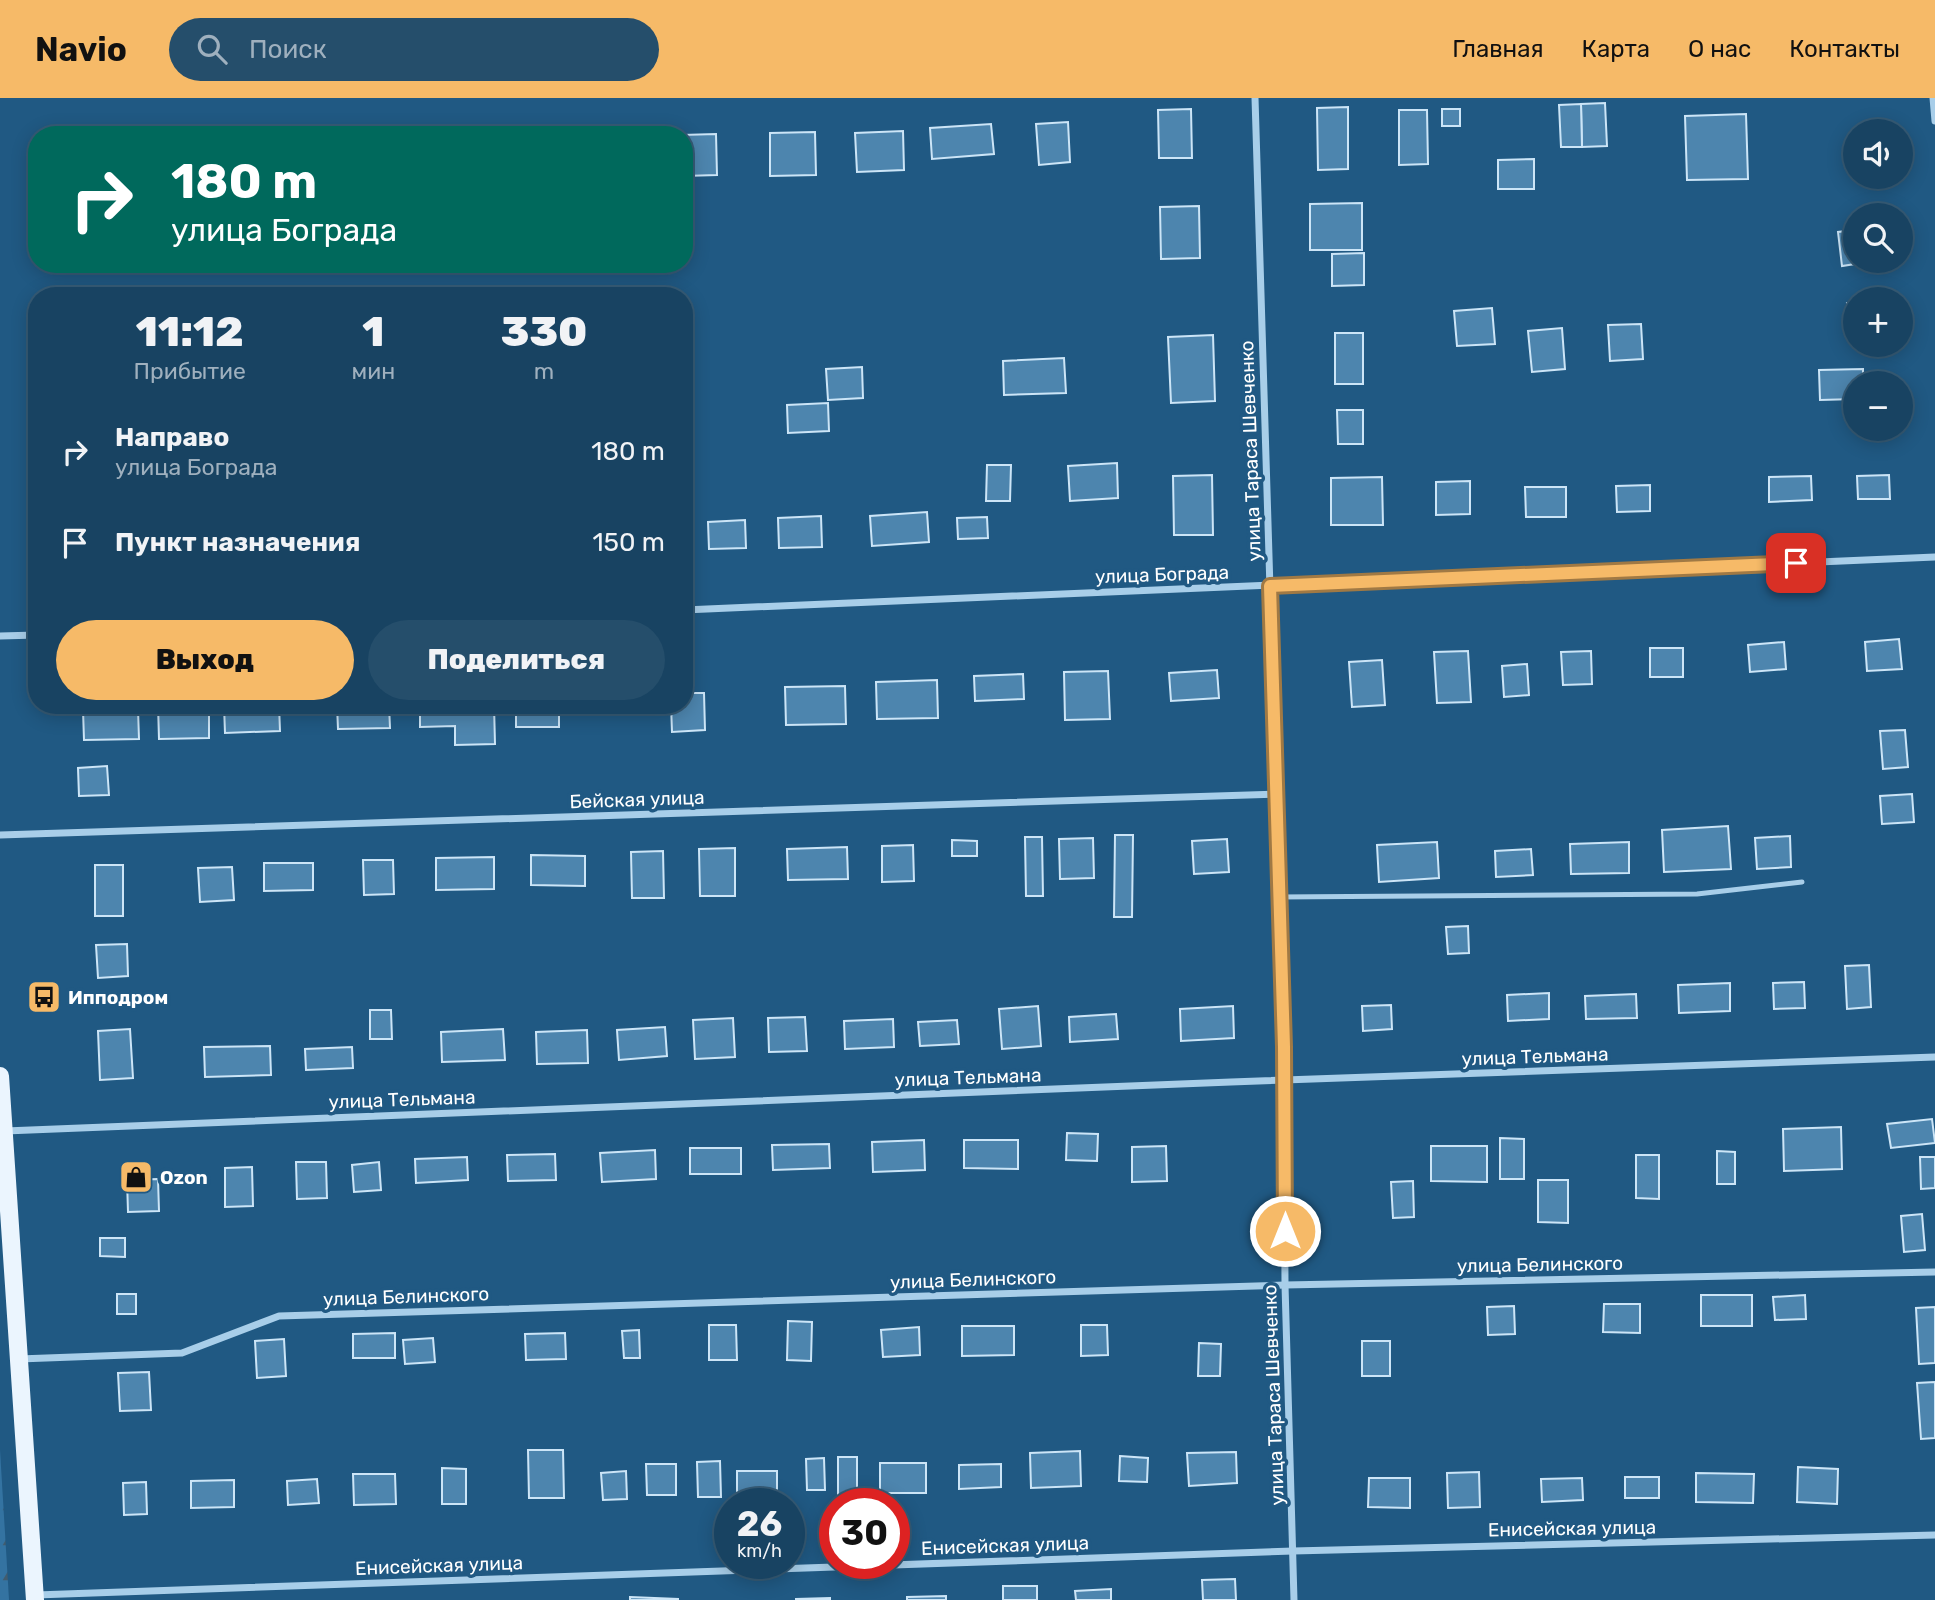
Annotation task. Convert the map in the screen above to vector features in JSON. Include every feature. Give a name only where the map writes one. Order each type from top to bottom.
[{"type":"main road","points":[[0,1076],[35,1598]]},
{"type":"street","name":"улица Тараса Шевченко","points":[[1255,98],[1284,1080],[1285,1284],[1294,1600]]},
{"type":"street","points":[[1933,98],[1935,121]]},
{"type":"street","name":"улица Бограда","points":[[693,610],[1935,557]]},
{"type":"street","points":[[0,636],[28,635]]},
{"type":"street","name":"Бейская улица","points":[[0,835],[1276,794]]},
{"type":"street","name":"улица Тельмана","points":[[3,1131],[1935,1057]]},
{"type":"street","name":"улица Белинского","points":[[19,1359],[181,1353],[279,1316],[1285,1284],[1935,1272]]},
{"type":"street","name":"Енисейская улица","points":[[35,1598],[1293,1551],[1935,1535]]},
{"type":"lane","points":[[1278,898],[1697,894],[1801,882]]},
{"type":"green space","points":[[0,1450],[9,1600],[0,1600]]},
{"type":"building","points":[[1605,103],[1607,146],[1582,147],[1581,104]]},
{"type":"building","points":[[1581,104],[1582,147],[1561,147],[1559,105]]},
{"type":"building","points":[[1348,107],[1348,169],[1318,170],[1317,108]]},
{"type":"building","points":[[1191,109],[1192,158],[1159,158],[1158,110]]},
{"type":"building","points":[[1442,109],[1460,109],[1460,126],[1442,126]]},
{"type":"building","points":[[1399,110],[1427,110],[1428,164],[1399,165]]},
{"type":"building","points":[[1746,114],[1748,179],[1687,180],[1685,116]]},
{"type":"building","points":[[1068,122],[1070,162],[1039,165],[1036,124]]},
{"type":"building","points":[[991,124],[994,154],[932,159],[930,128]]},
{"type":"building","points":[[903,131],[904,170],[857,172],[855,133]]},
{"type":"building","points":[[815,132],[816,175],[770,176],[770,133]]},
{"type":"building","points":[[716,134],[717,175],[693,176],[693,135]]},
{"type":"building","points":[[1534,159],[1534,189],[1498,189],[1498,160]]},
{"type":"building","points":[[1362,203],[1362,250],[1310,250],[1310,204]]},
{"type":"building","points":[[1199,206],[1200,258],[1161,259],[1160,207]]},
{"type":"building","points":[[1843,231],[1842,266],[1838,232]]},
{"type":"building","points":[[1364,253],[1364,285],[1332,286],[1332,254]]},
{"type":"building","points":[[1492,308],[1495,344],[1457,346],[1454,311]]},
{"type":"building","points":[[1641,324],[1643,359],[1610,361],[1608,325]]},
{"type":"building","points":[[1562,328],[1565,369],[1532,372],[1528,331]]},
{"type":"building","points":[[1335,333],[1363,333],[1363,384],[1335,384]]},
{"type":"building","points":[[1213,335],[1215,401],[1171,403],[1168,337]]},
{"type":"building","points":[[1064,358],[1066,393],[1004,395],[1003,361]]},
{"type":"building","points":[[862,367],[863,398],[828,400],[826,369]]},
{"type":"building","points":[[1819,370],[1863,371],[1843,371],[1843,399],[1820,400]]},
{"type":"building","points":[[828,403],[829,431],[788,433],[787,405]]},
{"type":"building","points":[[1337,410],[1363,410],[1363,444],[1338,444]]},
{"type":"building","points":[[1117,463],[1118,498],[1070,501],[1068,466]]},
{"type":"building","points":[[987,465],[1011,465],[1010,501],[986,501]]},
{"type":"building","points":[[1212,475],[1213,535],[1174,535],[1173,476]]},
{"type":"building","points":[[1889,475],[1890,499],[1858,499],[1857,476]]},
{"type":"building","points":[[1811,476],[1812,500],[1769,502],[1769,477]]},
{"type":"building","points":[[1382,477],[1383,525],[1331,525],[1331,478]]},
{"type":"building","points":[[1470,481],[1470,514],[1436,515],[1436,482]]},
{"type":"building","points":[[1650,485],[1650,511],[1617,512],[1616,486]]},
{"type":"building","points":[[1525,487],[1566,487],[1566,517],[1526,517]]},
{"type":"building","points":[[927,512],[929,542],[872,546],[870,516]]},
{"type":"building","points":[[821,516],[822,547],[779,548],[778,518]]},
{"type":"building","points":[[987,517],[988,538],[958,539],[957,518]]},
{"type":"building","points":[[745,520],[746,548],[709,549],[708,522]]},
{"type":"building","points":[[1899,639],[1902,669],[1867,671],[1865,642]]},
{"type":"building","points":[[1784,642],[1786,669],[1750,672],[1748,645]]},
{"type":"building","points":[[1650,648],[1683,648],[1683,677],[1650,677]]},
{"type":"building","points":[[1468,651],[1471,702],[1437,703],[1434,652]]},
{"type":"building","points":[[1591,651],[1592,684],[1563,685],[1561,652]]},
{"type":"building","points":[[1382,660],[1385,705],[1352,707],[1349,662]]},
{"type":"building","points":[[1527,664],[1529,695],[1504,697],[1502,666]]},
{"type":"building","points":[[1217,670],[1219,698],[1171,701],[1169,673]]},
{"type":"building","points":[[1108,671],[1110,719],[1065,720],[1064,672]]},
{"type":"building","points":[[1023,674],[1024,699],[975,701],[974,676]]},
{"type":"building","points":[[937,680],[938,718],[877,719],[876,682]]},
{"type":"building","points":[[845,686],[846,724],[786,725],[785,687]]},
{"type":"building","points":[[693,693],[704,693],[705,730],[672,732],[671,714],[693,714]]},
{"type":"building","points":[[83,714],[138,714],[139,739],[84,740]]},
{"type":"building","points":[[158,714],[209,714],[209,738],[159,739]]},
{"type":"building","points":[[224,714],[279,714],[280,731],[225,733]]},
{"type":"building","points":[[337,714],[389,714],[390,728],[338,729]]},
{"type":"building","points":[[420,714],[494,714],[495,744],[455,745],[455,726],[420,727]]},
{"type":"building","points":[[516,714],[559,714],[559,727],[516,727]]},
{"type":"building","points":[[1905,730],[1908,767],[1883,769],[1880,731]]},
{"type":"building","points":[[107,766],[109,795],[79,796],[78,768]]},
{"type":"building","points":[[1912,794],[1914,822],[1882,824],[1880,796]]},
{"type":"building","points":[[1728,826],[1731,869],[1664,872],[1662,830]]},
{"type":"building","points":[[1115,835],[1133,835],[1132,917],[1114,917]]},
{"type":"building","points":[[1790,836],[1791,867],[1757,869],[1755,838]]},
{"type":"building","points":[[1025,837],[1042,837],[1043,896],[1026,896]]},
{"type":"building","points":[[1093,838],[1094,878],[1060,879],[1059,839]]},
{"type":"building","points":[[1227,839],[1229,872],[1194,874],[1192,841]]},
{"type":"building","points":[[952,840],[977,841],[977,856],[952,856]]},
{"type":"building","points":[[1437,842],[1439,878],[1379,882],[1377,845]]},
{"type":"building","points":[[1629,842],[1629,873],[1571,874],[1570,844]]},
{"type":"building","points":[[913,845],[914,881],[882,882],[882,846]]},
{"type":"building","points":[[847,847],[848,879],[788,880],[787,849]]},
{"type":"building","points":[[735,848],[735,896],[700,896],[699,849]]},
{"type":"building","points":[[1531,849],[1533,875],[1496,877],[1495,851]]},
{"type":"building","points":[[663,851],[664,898],[632,898],[631,852]]},
{"type":"building","points":[[531,855],[585,856],[585,886],[531,885]]},
{"type":"building","points":[[494,857],[494,889],[436,890],[436,858]]},
{"type":"building","points":[[363,860],[393,860],[394,894],[364,895]]},
{"type":"building","points":[[264,863],[313,863],[313,890],[264,891]]},
{"type":"building","points":[[95,865],[123,865],[123,916],[95,916]]},
{"type":"building","points":[[232,867],[234,900],[200,902],[198,868]]},
{"type":"building","points":[[1468,926],[1469,953],[1448,954],[1446,927]]},
{"type":"building","points":[[127,944],[128,976],[98,978],[96,945]]},
{"type":"building","points":[[1869,965],[1871,1007],[1847,1009],[1845,966]]},
{"type":"building","points":[[1804,982],[1805,1008],[1774,1009],[1773,983]]},
{"type":"building","points":[[1730,983],[1730,1011],[1679,1013],[1678,985]]},
{"type":"building","points":[[1549,993],[1549,1019],[1508,1021],[1507,995]]},
{"type":"building","points":[[1636,994],[1637,1018],[1586,1019],[1585,996]]},
{"type":"building","points":[[1391,1005],[1392,1029],[1363,1031],[1362,1006]]},
{"type":"building","points":[[1038,1006],[1041,1046],[1002,1049],[999,1009]]},
{"type":"building","points":[[1233,1006],[1234,1038],[1181,1041],[1180,1009]]},
{"type":"building","points":[[370,1010],[391,1010],[392,1039],[370,1039]]},
{"type":"building","points":[[1116,1014],[1118,1039],[1070,1042],[1069,1017]]},
{"type":"building","points":[[805,1017],[807,1051],[769,1052],[768,1018]]},
{"type":"building","points":[[733,1018],[735,1057],[695,1059],[693,1020]]},
{"type":"building","points":[[893,1019],[894,1047],[845,1049],[844,1021]]},
{"type":"building","points":[[957,1020],[959,1044],[920,1046],[918,1022]]},
{"type":"building","points":[[665,1027],[667,1056],[619,1060],[617,1030]]},
{"type":"building","points":[[130,1029],[133,1078],[100,1080],[98,1031]]},
{"type":"building","points":[[503,1029],[505,1060],[442,1062],[441,1032]]},
{"type":"building","points":[[587,1030],[588,1063],[537,1064],[536,1032]]},
{"type":"building","points":[[270,1046],[271,1075],[205,1077],[204,1047]]},
{"type":"building","points":[[352,1047],[353,1068],[306,1070],[305,1049]]},
{"type":"building","points":[[1932,1119],[1935,1143],[1891,1148],[1887,1124]]},
{"type":"building","points":[[1841,1127],[1842,1169],[1784,1171],[1783,1129]]},
{"type":"building","points":[[1067,1133],[1098,1134],[1097,1161],[1066,1160]]},
{"type":"building","points":[[1500,1138],[1524,1139],[1524,1179],[1500,1179]]},
{"type":"building","points":[[924,1140],[925,1170],[873,1172],[872,1142]]},
{"type":"building","points":[[964,1140],[1018,1140],[1018,1169],[964,1168]]},
{"type":"building","points":[[829,1144],[830,1168],[773,1170],[772,1145]]},
{"type":"building","points":[[1166,1146],[1167,1181],[1132,1182],[1132,1147]]},
{"type":"building","points":[[1431,1146],[1487,1146],[1487,1182],[1431,1181]]},
{"type":"building","points":[[690,1148],[741,1148],[741,1174],[690,1174]]},
{"type":"building","points":[[655,1150],[656,1179],[602,1182],[600,1153]]},
{"type":"building","points":[[1717,1151],[1735,1152],[1735,1184],[1717,1184]]},
{"type":"building","points":[[555,1154],[556,1180],[508,1181],[507,1155]]},
{"type":"building","points":[[1636,1155],[1659,1155],[1659,1199],[1636,1198]]},
{"type":"building","points":[[467,1157],[468,1180],[416,1183],[415,1159]]},
{"type":"building","points":[[1920,1157],[1935,1157],[1935,1188],[1921,1189]]},
{"type":"building","points":[[296,1162],[326,1162],[327,1198],[297,1199]]},
{"type":"building","points":[[379,1162],[381,1190],[354,1192],[352,1165]]},
{"type":"building","points":[[252,1167],[253,1206],[225,1207],[225,1168]]},
{"type":"building","points":[[158,1179],[159,1211],[128,1212],[127,1180]]},
{"type":"building","points":[[1538,1180],[1568,1180],[1568,1223],[1538,1222]]},
{"type":"building","points":[[1413,1181],[1414,1217],[1393,1218],[1391,1182]]},
{"type":"building","points":[[1922,1214],[1925,1250],[1904,1252],[1901,1216]]},
{"type":"building","points":[[100,1238],[125,1238],[125,1257],[100,1256]]},
{"type":"building","points":[[117,1294],[136,1294],[136,1314],[117,1314]]},
{"type":"building","points":[[1701,1295],[1752,1295],[1752,1326],[1701,1326]]},
{"type":"building","points":[[1805,1295],[1806,1319],[1775,1320],[1773,1297]]},
{"type":"building","points":[[1604,1304],[1640,1304],[1640,1333],[1603,1332]]},
{"type":"building","points":[[1514,1306],[1515,1334],[1488,1335],[1487,1307]]},
{"type":"building","points":[[1935,1307],[1935,1363],[1919,1364],[1916,1308]]},
{"type":"building","points":[[788,1321],[812,1322],[811,1361],[787,1360]]},
{"type":"building","points":[[709,1325],[736,1325],[737,1360],[709,1360]]},
{"type":"building","points":[[1081,1325],[1107,1325],[1108,1355],[1081,1356]]},
{"type":"building","points":[[962,1326],[1014,1326],[1014,1355],[962,1356]]},
{"type":"building","points":[[919,1327],[920,1355],[883,1357],[881,1330]]},
{"type":"building","points":[[639,1330],[640,1358],[624,1358],[622,1331]]},
{"type":"building","points":[[395,1333],[395,1358],[353,1358],[353,1334]]},
{"type":"building","points":[[565,1333],[566,1359],[526,1360],[525,1334]]},
{"type":"building","points":[[433,1338],[435,1362],[405,1364],[403,1340]]},
{"type":"building","points":[[284,1339],[286,1376],[257,1378],[255,1341]]},
{"type":"building","points":[[1362,1341],[1390,1341],[1390,1376],[1362,1376]]},
{"type":"building","points":[[1199,1343],[1221,1344],[1220,1376],[1198,1376]]},
{"type":"building","points":[[149,1372],[151,1410],[120,1411],[118,1373]]},
{"type":"building","points":[[1935,1382],[1935,1438],[1921,1439],[1917,1383]]},
{"type":"building","points":[[528,1450],[563,1450],[564,1498],[529,1498]]},
{"type":"building","points":[[1080,1451],[1081,1486],[1031,1488],[1030,1453]]},
{"type":"building","points":[[1236,1452],[1237,1483],[1189,1486],[1187,1453]]},
{"type":"building","points":[[1120,1456],[1148,1458],[1147,1482],[1119,1481]]},
{"type":"building","points":[[838,1457],[857,1457],[857,1488],[838,1488]]},
{"type":"building","points":[[824,1458],[825,1488],[807,1490],[806,1459]]},
{"type":"building","points":[[720,1461],[721,1488],[714,1488],[714,1497],[698,1497],[697,1462]]},
{"type":"building","points":[[880,1463],[926,1463],[926,1493],[910,1493],[910,1488],[880,1488]]},
{"type":"building","points":[[646,1464],[676,1464],[676,1495],[647,1495]]},
{"type":"building","points":[[1001,1464],[1001,1487],[959,1489],[959,1465]]},
{"type":"building","points":[[1798,1467],[1838,1469],[1837,1504],[1797,1502]]},
{"type":"building","points":[[442,1468],[466,1469],[466,1504],[442,1504]]},
{"type":"building","points":[[626,1471],[627,1499],[603,1500],[601,1473]]},
{"type":"building","points":[[737,1471],[777,1471],[777,1488],[737,1488]]},
{"type":"building","points":[[1479,1472],[1480,1507],[1448,1508],[1447,1473]]},
{"type":"building","points":[[1696,1473],[1754,1474],[1753,1503],[1696,1502]]},
{"type":"building","points":[[353,1474],[395,1474],[396,1504],[354,1505]]},
{"type":"building","points":[[1625,1477],[1659,1477],[1659,1498],[1625,1498]]},
{"type":"building","points":[[1369,1478],[1410,1478],[1410,1508],[1368,1507]]},
{"type":"building","points":[[1582,1478],[1583,1500],[1542,1502],[1541,1479]]},
{"type":"building","points":[[317,1479],[319,1503],[288,1505],[287,1481]]},
{"type":"building","points":[[234,1480],[234,1507],[191,1508],[191,1481]]},
{"type":"building","points":[[146,1482],[147,1514],[124,1515],[123,1483]]},
{"type":"building","points":[[1235,1579],[1236,1600],[1203,1600],[1202,1580]]},
{"type":"building","points":[[1003,1586],[1037,1586],[1037,1600],[1003,1600]]},
{"type":"building","points":[[1111,1589],[1111,1600],[1076,1600],[1075,1591]]},
{"type":"building","points":[[946,1596],[946,1600],[907,1600],[907,1597]]},
{"type":"building","points":[[630,1597],[678,1599],[678,1600],[630,1600]]},
{"type":"building","points":[[796,1599],[830,1600],[796,1600]]},
{"type":"place","name":"Ипподром","points":[[44,997]]},
{"type":"place","name":"Ozon","points":[[136,1177]]},
{"type":"route","points":[[1285,1231],[1284,1047],[1270,586],[1796,563]]}]
